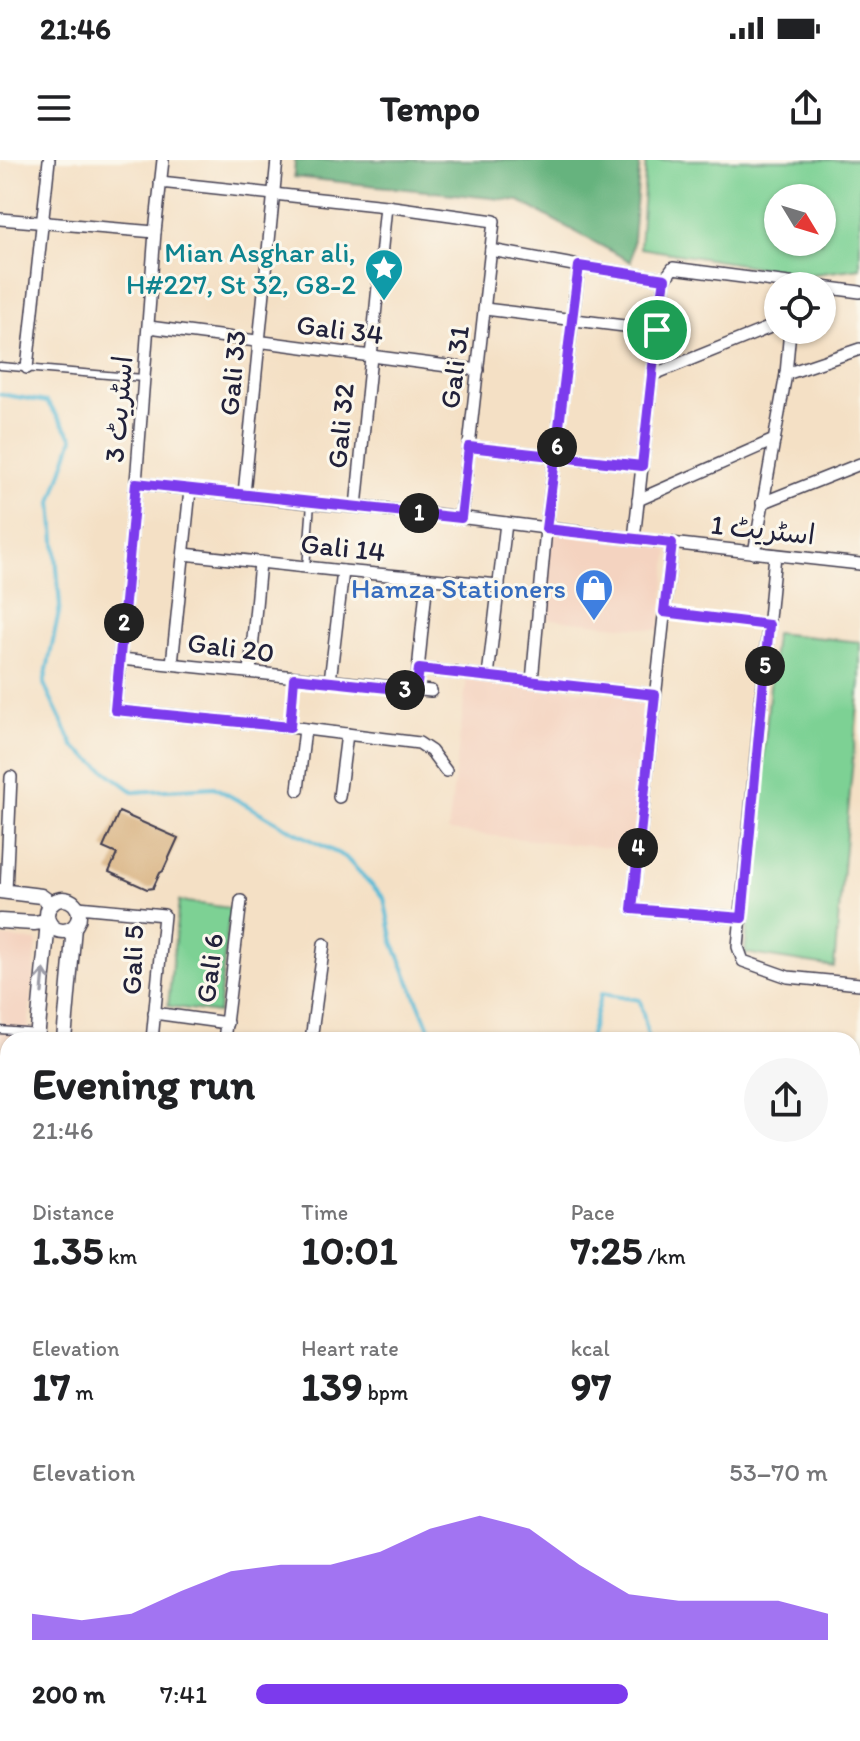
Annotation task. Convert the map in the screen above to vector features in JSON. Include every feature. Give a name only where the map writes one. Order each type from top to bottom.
[{"type":"street","points":[[27,368],[49,160]]},
{"type":"street","name":"اسٹریٹ 3","points":[[163,160],[115,710],[290,727]]},
{"type":"street","name":"Gali 33","points":[[244,494],[277,160]]},
{"type":"street","points":[[160,182],[386,206]]},
{"type":"street","name":"Gali 31","points":[[386,206],[494,221],[461,518]]},
{"type":"street","name":"Gali 32","points":[[356,507],[386,206]]},
{"type":"street","points":[[0,219],[155,232]]},
{"type":"street","points":[[491,250],[665,279]]},
{"type":"street","points":[[532,681],[546,529],[579,266]]},
{"type":"street","points":[[634,539],[665,279],[673,268],[764,281]]},
{"type":"street","points":[[836,289],[860,292]]},
{"type":"street","points":[[485,309],[657,330]]},
{"type":"street","name":"Gali 34","points":[[149,327],[478,370]]},
{"type":"street","points":[[652,375],[764,330]]},
{"type":"street","points":[[754,553],[789,344]]},
{"type":"street","points":[[786,374],[860,349]]},
{"type":"street","points":[[638,500],[774,440]]},
{"type":"street","points":[[469,447],[642,466]]},
{"type":"street","points":[[762,503],[860,464]]},
{"type":"street","name":"اسٹریٹ 1","points":[[136,483],[860,564]]},
{"type":"street","points":[[172,664],[190,490]]},
{"type":"street","points":[[488,676],[506,523]]},
{"type":"street","points":[[672,543],[632,909],[742,918]]},
{"type":"street","name":"Gali 14","points":[[184,554],[499,585]]},
{"type":"street","points":[[775,555],[738,947],[743,961],[788,977],[860,984]]},
{"type":"street","points":[[250,672],[260,562]]},
{"type":"street","points":[[330,681],[343,571]]},
{"type":"street","points":[[416,691],[427,579]]},
{"type":"street","name":"Gali 20","points":[[121,659],[431,691]]},
{"type":"street","points":[[419,669],[655,695]]},
{"type":"street","points":[[290,727],[419,743],[431,751],[446,771]]},
{"type":"street","points":[[298,790],[305,729]]},
{"type":"street","points":[[339,797],[347,734]]},
{"type":"street","points":[[11,777],[3,891],[41,896],[52,904]]},
{"type":"street","points":[[38,1032],[48,911],[59,899],[70,900],[78,907],[79,918],[74,927],[65,1032]]},
{"type":"street","name":"Gali 6","points":[[225,1032],[241,901]]},
{"type":"street","name":"Gali 5","points":[[78,907],[164,915],[153,1032]]},
{"type":"street","points":[[0,921],[48,921]]},
{"type":"street","points":[[48,921],[60,931],[74,927]]},
{"type":"street","points":[[312,1032],[324,944]]},
{"type":"street","points":[[154,1013],[227,1023]]},
{"type":"lane","points":[[0,366],[143,378]]},
{"type":"lane","points":[[306,568],[311,503]]},
{"type":"lane","points":[[664,612],[769,625]]},
{"type":"lane","points":[[290,727],[294,678]]},
{"type":"shaded area","points":[[549,531],[669,547],[660,630],[541,618]]},
{"type":"shaded area","points":[[467,677],[651,698],[636,851],[448,831]]},
{"type":"shaded area","points":[[0,937],[37,941],[28,1032],[0,1032]]},
{"type":"green space","points":[[295,160],[640,160],[631,262],[519,201],[294,177]]},
{"type":"green space","points":[[646,160],[860,160],[860,268],[788,272],[640,248]]},
{"type":"green space","points":[[775,633],[860,642],[860,682],[834,967],[745,953]]},
{"type":"green space","points":[[179,901],[230,908],[218,1013],[168,1006]]},
{"type":"building","points":[[119,812],[178,838],[153,888],[147,889],[109,872],[117,854],[103,848]]},
{"type":"waterway","points":[[0,394],[47,402],[73,438],[52,502],[60,607],[44,684],[74,747],[134,792],[214,787],[345,857],[384,898],[393,942],[431,1032]]},
{"type":"waterway","points":[[591,1032],[601,994],[640,1000],[647,1032]]},
{"type":"place","name":"Mian Asghar ali, H#227, St 32, G8-2","points":[[384,302]]},
{"type":"place","name":"Hamza Stationers","points":[[594,622]]},
{"type":"route","points":[[657,330],[642,466],[556,456],[469,447],[461,518],[136,483],[115,710],[290,727],[294,678],[416,691],[419,669],[655,695],[632,909],[742,918],[769,625],[664,612],[672,543],[546,529],[556,456],[579,266],[665,279],[657,330]]}]
